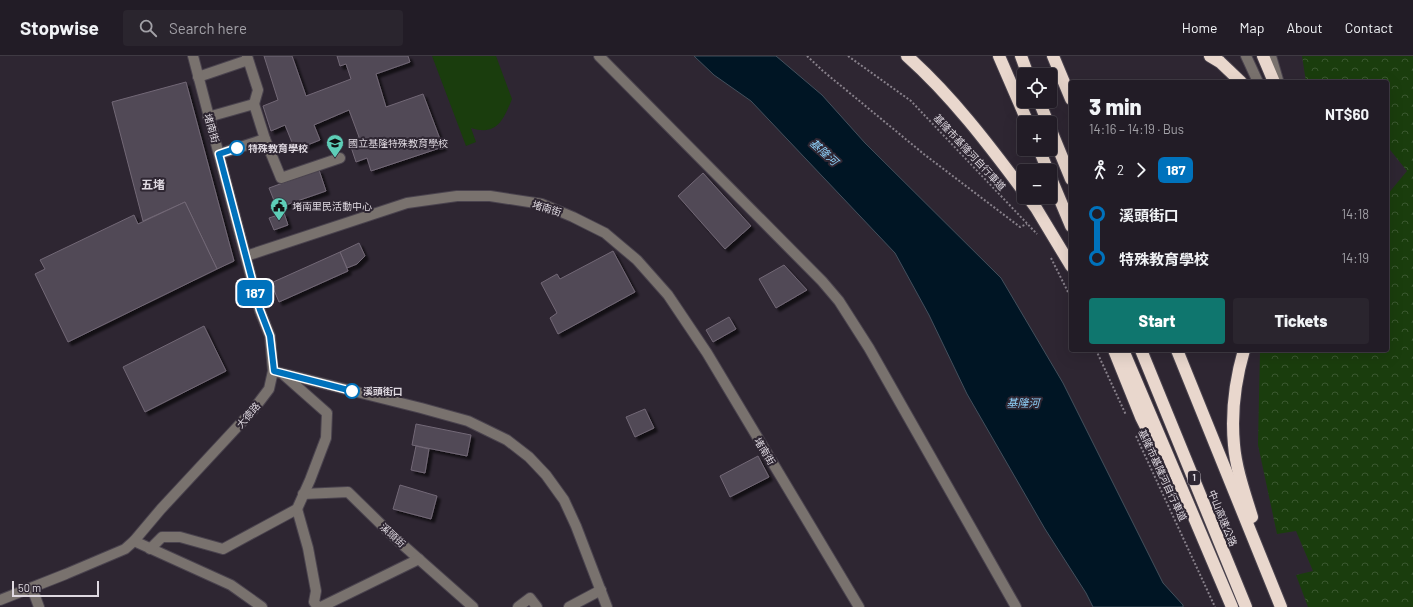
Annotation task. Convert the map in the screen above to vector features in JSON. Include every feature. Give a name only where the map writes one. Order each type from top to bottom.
[{"type":"highway","points":[[907,56],[955,105],[992,148],[1017,182]]},
{"type":"highway","points":[[999,56],[1025,116]]},
{"type":"highway","points":[[1021,56],[1025,68]]},
{"type":"highway","points":[[1210,56],[1220,62],[1239,80]]},
{"type":"highway","points":[[1263,56],[1273,80]]},
{"type":"highway","points":[[1055,60],[1069,81]]},
{"type":"highway","points":[[1055,60],[1069,94]]},
{"type":"highway","points":[[1057,145],[1069,174]]},
{"type":"highway","points":[[1057,193],[1069,221]]},
{"type":"highway","points":[[1033,204],[1069,263]]},
{"type":"highway","points":[[1115,352],[1141,417],[1209,553]]},
{"type":"highway","points":[[1124,352],[1232,607]]},
{"type":"highway","name":"中山高速公路","points":[[1142,352],[1246,607]]},
{"type":"highway","name":"中山高速公路","points":[[1178,352],[1281,607]]},
{"type":"highway","points":[[1243,352],[1238,370],[1233,406],[1234,445],[1242,487],[1256,528],[1288,607]]},
{"type":"street","name":"堵南街","points":[[192,56],[246,256],[407,203],[457,196],[490,196],[542,204],[574,217],[605,233],[637,260],[668,295],[707,353],[859,607]]},
{"type":"street","points":[[599,56],[822,281],[839,301],[869,348],[1016,607]]},
{"type":"street","points":[[1246,56],[1257,80]]},
{"type":"street","points":[[1272,56],[1278,80]]},
{"type":"street","points":[[198,77],[248,58],[258,90],[254,104],[265,139],[281,178],[340,158]]},
{"type":"street","points":[[208,117],[254,104]]},
{"type":"street","points":[[219,154],[265,139]]},
{"type":"street","name":"大德路","points":[[0,600],[125,549],[134,541],[161,509],[253,410],[269,389],[278,372],[270,336],[260,310],[246,256]]},
{"type":"street","points":[[278,372],[327,412],[326,438],[297,509],[308,548],[316,591],[314,602],[318,607]]},
{"type":"street","points":[[278,372],[468,421],[507,440],[529,457],[546,475],[564,500],[576,526],[607,607]]},
{"type":"street","name":"溪頭街","points":[[303,494],[348,492],[419,559],[473,607]]},
{"type":"street","points":[[150,549],[162,538],[180,536],[223,549],[297,509]]},
{"type":"street","points":[[134,541],[231,585],[262,607]]},
{"type":"street","points":[[322,607],[419,559]]},
{"type":"street","points":[[32,588],[39,607]]},
{"type":"street","points":[[570,607],[601,590]]},
{"type":"street","points":[[518,607],[530,598],[537,607]]},
{"type":"path","points":[[807,56],[823,71],[931,160],[1020,227],[1027,224]]},
{"type":"path","name":"基隆市基隆河自行車道","points":[[848,56],[911,101],[1037,234]]},
{"type":"path","points":[[1048,252],[1069,294]]},
{"type":"path","name":"基隆市基隆河自行車道","points":[[1097,352],[1129,421]]},
{"type":"path","name":"基隆市基隆河自行車道","points":[[1136,436],[1215,607]]},
{"type":"green space","points":[[432,56],[496,56],[512,99],[498,125],[487,130],[471,128],[476,142],[466,146]]},
{"type":"green space","points":[[1302,56],[1413,56],[1413,607],[1308,607],[1296,575],[1313,571],[1296,531],[1277,534],[1258,445],[1260,352],[1389,352],[1389,193],[1407,171],[1389,148],[1389,80],[1306,80]]},
{"type":"water","name":"基隆河","points":[[694,56],[776,56],[822,95],[865,143],[1001,278],[1063,383],[1163,583],[1183,605],[1183,607],[1093,607],[1086,593],[1045,529],[967,394],[929,315],[895,253],[751,101],[714,75]]},
{"type":"building","points":[[264,56],[292,56],[306,96],[351,79],[346,64],[340,66],[337,56],[408,56],[410,62],[376,74],[386,107],[423,94],[443,147],[371,171],[367,158],[356,162],[349,141],[359,137],[349,110],[314,125],[320,140],[295,150],[285,125],[271,131],[263,106],[278,100]]},
{"type":"building","points":[[186,82],[234,261],[217,269],[185,202],[143,221],[112,102]]},
{"type":"building","points":[[319,170],[326,191],[277,208],[269,188]]},
{"type":"building","points":[[703,173],[751,226],[725,249],[678,196]]},
{"type":"building","points":[[185,202],[217,269],[68,342],[35,274],[45,269],[40,260],[134,215],[138,224]]},
{"type":"building","name":"堵南里民活動中心","points":[[284,213],[288,225],[274,230],[269,218]]},
{"type":"building","points":[[359,243],[365,256],[357,264],[347,268],[340,252]]},
{"type":"building","points":[[613,251],[635,292],[558,334],[550,318],[557,313],[541,283],[557,274],[560,279]]},
{"type":"building","points":[[340,252],[348,271],[279,302],[271,283]]},
{"type":"building","points":[[784,265],[807,290],[776,308],[759,279]]},
{"type":"building","points":[[729,317],[736,329],[713,342],[706,330]]},
{"type":"building","points":[[204,326],[226,371],[145,412],[123,367]]},
{"type":"building","points":[[645,409],[654,428],[635,437],[626,417]]},
{"type":"building","points":[[416,424],[471,435],[467,456],[412,445]]},
{"type":"building","points":[[416,446],[429,449],[425,473],[411,470]]},
{"type":"building","points":[[758,456],[769,477],[730,497],[720,476]]},
{"type":"building","points":[[400,485],[437,496],[431,519],[393,509]]},
{"type":"bus line","name":"187","points":[[237,148],[219,154],[260,310],[270,336],[274,371],[352,391]]},
{"type":"place","name":"特殊教育學校","points":[[237,148]]},
{"type":"place","name":"國立基隆特殊教育學校","points":[[335,158]]},
{"type":"place","name":"堵南里民活動中心","points":[[279,221]]},
{"type":"place","name":"溪頭街口","points":[[352,391]]},
{"type":"district","name":"五堵","points":[[153,185]]}]
